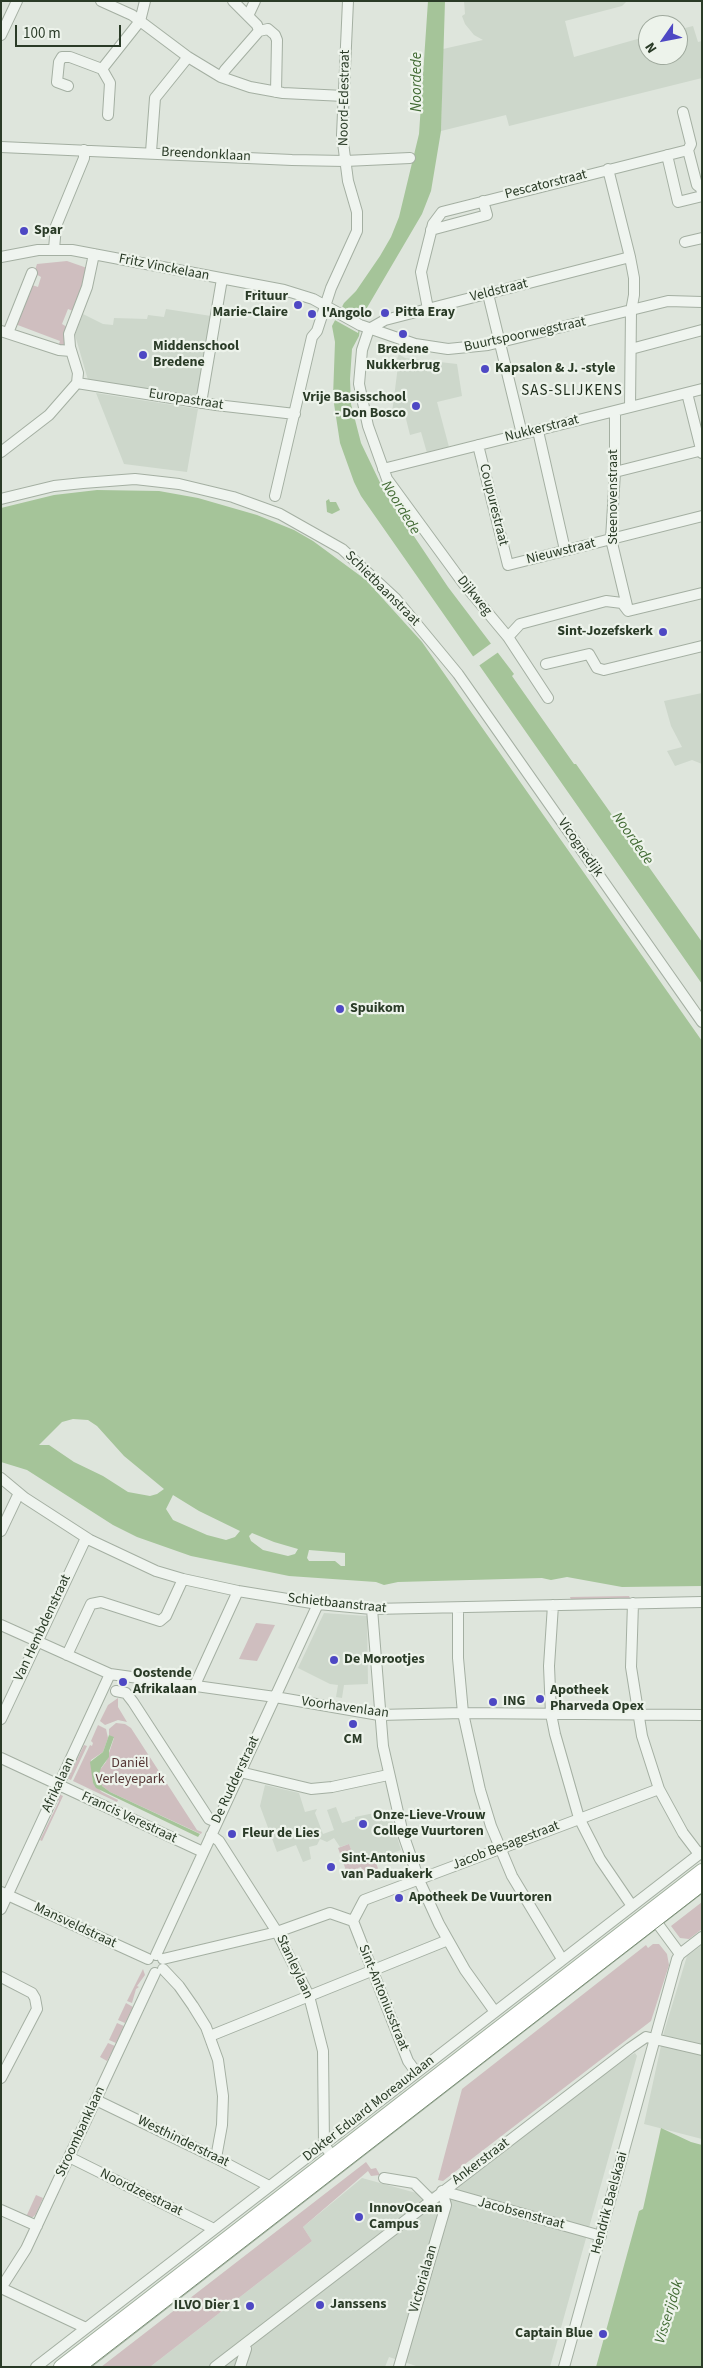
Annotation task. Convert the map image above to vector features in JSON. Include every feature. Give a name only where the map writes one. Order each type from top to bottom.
[{"type":"main road","name":"Dokter Eduard Moreauxlaan","points":[[61,2367],[341,2157],[652,1916],[702,1871]]},
{"type":"main road","name":"Dokter Eduard Moreauxlaan","points":[[652,1916],[702,1884]]},
{"type":"main road","name":"Dokter Eduard Moreauxlaan","points":[[79,2367],[341,2157]]},
{"type":"street","points":[[1,35],[17,1]]},
{"type":"street","points":[[101,1],[140,21],[188,57],[221,77],[250,87],[276,92],[344,96]]},
{"type":"street","points":[[102,69],[140,21],[145,1]]},
{"type":"street","points":[[233,1],[248,16],[259,31]]},
{"type":"street","points":[[248,16],[255,1]]},
{"type":"street","name":"Noord-Edestraat","points":[[275,496],[312,337],[317,331],[325,306],[357,231],[357,212],[345,161],[342,135],[348,1]]},
{"type":"street","points":[[221,77],[259,31],[268,29],[277,37],[276,92]]},
{"type":"street","points":[[68,86],[57,82],[59,62],[62,58],[70,57],[102,69],[110,83],[108,115]]},
{"type":"street","points":[[151,152],[154,100],[188,57]]},
{"type":"street","points":[[667,155],[678,202],[702,194],[697,185],[688,150],[691,144],[683,112]]},
{"type":"street","name":"Breendonklaan","points":[[1,147],[345,161],[410,158]]},
{"type":"street","points":[[54,249],[56,226],[84,158],[84,150]]},
{"type":"street","name":"Pescatorstraat","points":[[428,309],[421,272],[434,221],[442,212],[688,150]]},
{"type":"street","points":[[608,169],[630,258],[634,286],[630,311],[630,407]]},
{"type":"street","points":[[431,230],[487,215],[483,201]]},
{"type":"street","points":[[685,242],[702,238]]},
{"type":"street","name":"Fritz Vinckelaan","points":[[1,256],[54,249],[94,254],[296,293],[325,306]]},
{"type":"street","points":[[1,452],[49,415],[77,383],[77,368],[71,351],[70,329],[87,288],[94,254]]},
{"type":"street","name":"Veldstraat","points":[[364,327],[630,258]]},
{"type":"street","points":[[32,272],[5,332],[58,350],[71,351]]},
{"type":"street","points":[[200,403],[222,279]]},
{"type":"street","points":[[488,294],[522,434]]},
{"type":"street","name":"Buurtspoorwegstraat","points":[[325,306],[364,327],[415,344],[436,348],[467,349],[668,302],[702,302]]},
{"type":"street","points":[[364,327],[359,384],[368,426],[383,469]]},
{"type":"street","points":[[631,349],[702,330]]},
{"type":"street","name":"Europastraat","points":[[77,383],[200,403],[295,414]]},
{"type":"street","name":"Nukkerstraat","points":[[383,469],[702,389]]},
{"type":"street","points":[[615,472],[701,451],[687,393]]},
{"type":"street","name":"Steenovenstraat","points":[[615,411],[615,472],[611,539],[628,611]]},
{"type":"street","points":[[538,431],[565,550]]},
{"type":"street","name":"Coupurestraat","points":[[478,445],[508,565]]},
{"type":"street","name":"Dijkweg","points":[[383,469],[397,494],[468,589],[508,637],[548,698]]},
{"type":"street","name":"Schietbaanstraat","points":[[1,499],[54,486],[135,479],[179,484],[207,490],[280,514],[320,535],[362,565],[396,599],[458,674]]},
{"type":"street","name":"Nieuwstraat","points":[[508,565],[702,516]]},
{"type":"street","points":[[508,637],[520,624],[606,601],[622,603],[628,611],[702,593]]},
{"type":"street","points":[[546,664],[590,654],[597,668],[604,670],[702,646]]},
{"type":"street","name":"Vicognedijk","points":[[458,674],[702,1022]]},
{"type":"street","name":"Schietbaanstraat","points":[[1,1478],[19,1494],[86,1538],[156,1571],[238,1591],[318,1604],[372,1610],[702,1602]]},
{"type":"street","points":[[1,1531],[19,1494]]},
{"type":"street","name":"Van Hembdenstraat","points":[[1,1719],[86,1538]]},
{"type":"street","points":[[67,1655],[91,1604],[101,1602],[160,1621],[166,1616],[183,1579]]},
{"type":"street","points":[[194,1687],[238,1591]]},
{"type":"street","points":[[633,1603],[631,1667],[637,1714],[659,1789],[683,1833],[700,1853]]},
{"type":"street","name":"De Rudderstraat","points":[[157,1963],[216,1822],[318,1604]]},
{"type":"street","points":[[553,1605],[549,1666],[551,1714],[554,1734],[579,1818],[600,1858],[632,1906]]},
{"type":"street","points":[[458,1608],[458,1658],[463,1713],[480,1790],[500,1849],[532,1912],[562,1959]]},
{"type":"street","points":[[372,1610],[379,1715],[388,1774],[403,1834],[419,1880],[448,1940],[494,2012]]},
{"type":"street","name":"Voorhavenlaan","points":[[1,1625],[110,1674],[194,1687],[275,1696],[379,1715],[463,1713],[702,1715]]},
{"type":"street","name":"Afrikalaan","points":[[1,1909],[5,1893],[59,1785],[110,1674]]},
{"type":"street","points":[[116,1691],[126,1693],[133,1702],[209,1819],[216,1822]]},
{"type":"street","name":"Francis Verestraat","points":[[1,1758],[203,1852]]},
{"type":"street","points":[[240,1772],[311,1789],[332,1787],[388,1774]]},
{"type":"street","name":"Jacob Besagestraat","points":[[353,1921],[364,1900],[659,1789]]},
{"type":"street","name":"Stanleylaan","points":[[211,1835],[218,1841],[277,1932],[308,1996],[323,2051],[324,2145]]},
{"type":"street","name":"Dokter Eduard Moreauxlaan","points":[[36,2367],[700,1853]]},
{"type":"street","name":"Mansveldstraat","points":[[5,1893],[157,1963]]},
{"type":"street","points":[[216,2158],[222,2125],[223,2096],[218,2060],[210,2036],[179,1986],[157,1963],[277,1932],[330,1913],[353,1921]]},
{"type":"street","points":[[652,1916],[680,1954]]},
{"type":"street","name":"Sint-Antoniusstraat","points":[[353,1921],[408,2061],[416,2072]]},
{"type":"street","points":[[702,1937],[680,1954],[655,2038],[702,2050]]},
{"type":"street","points":[[210,2036],[448,1940]]},
{"type":"street","name":"Stroombanklaan","points":[[1,2288],[26,2249],[96,2100],[157,1963]]},
{"type":"street","points":[[1,1977],[32,1993],[37,2010],[1,2078]]},
{"type":"street","name":"Ankerstraat","points":[[215,2367],[630,2048],[646,2037],[655,2038]]},
{"type":"street","name":"Hendrik Baelskaai","points":[[564,2367],[655,2038]]},
{"type":"street","name":"Westhinderstraat","points":[[96,2100],[269,2186]]},
{"type":"street","name":"Stanleylaan","points":[[324,2119],[341,2157]]},
{"type":"street","points":[[324,2145],[341,2157]]},
{"type":"street","name":"Noordzeestraat","points":[[69,2157],[214,2229]]},
{"type":"street","points":[[384,2178],[414,2183],[431,2200]]},
{"type":"street","name":"Jacobsenstraat","points":[[442,2191],[601,2236]]},
{"type":"street","name":"Victorialaan","points":[[399,2367],[446,2205],[442,2191]]},
{"type":"street","points":[[1,2210],[37,2226]]},
{"type":"street","points":[[1,2288],[86,2328]]},
{"type":"street","points":[[240,2367],[246,2349],[243,2346]]},
{"type":"shaded area","points":[[464,1],[627,1],[622,6],[565,21],[574,57],[638,39],[638,65],[688,65],[688,27],[693,26],[698,42],[702,41],[702,78],[509,126],[506,115],[441,131],[443,49],[483,40],[474,35],[465,24],[462,16],[465,14]]},
{"type":"shaded area","name":"Middenschool Bredene","points":[[166,309],[211,316],[198,398],[88,380],[75,335],[83,314],[103,324],[113,325],[114,318],[147,319],[148,315],[164,317]]},
{"type":"shaded area","name":"Vrije Basisschool - Don Bosco","points":[[399,354],[405,358],[457,364],[462,396],[437,402],[449,447],[427,453],[421,432],[410,435],[404,411],[392,413],[398,366],[395,364]]},
{"type":"shaded area","name":"Middenschool Bredene","points":[[96,393],[198,409],[187,472],[124,464]]},
{"type":"shaded area","points":[[702,693],[702,764],[692,760],[675,766],[667,751],[682,747],[671,726],[664,701]]},
{"type":"shaded area","name":"De Morootjes","points":[[324,1613],[367,1616],[368,1684],[344,1685],[342,1698],[336,1697],[338,1685],[330,1684],[298,1668]]},
{"type":"shaded area","name":"Onze-Lieve-Vrouw College Vuurtoren","points":[[265,1785],[299,1793],[305,1812],[317,1809],[315,1813],[323,1834],[334,1830],[327,1810],[336,1807],[342,1823],[355,1819],[355,1817],[389,1810],[401,1850],[366,1863],[356,1862],[349,1844],[340,1847],[334,1838],[327,1842],[320,1839],[317,1845],[309,1847],[311,1859],[303,1862],[296,1845],[277,1852],[260,1806]]},
{"type":"shaded area","points":[[702,1945],[702,2139],[644,2124],[664,2032],[687,1956]]},
{"type":"shaded area","points":[[635,2053],[637,2056],[550,2367],[419,2367],[389,2357],[385,2367],[150,2367],[312,2241],[303,2227],[362,2178],[420,2194],[463,2184],[616,2064]]},
{"type":"green space","points":[[67,261],[87,268],[83,287],[73,311],[68,309],[62,324],[67,327],[65,345],[58,347],[60,341],[15,324],[32,285],[38,287],[41,277],[34,273],[37,264]]},
{"type":"green space","points":[[629,1596],[630,1598],[571,1600],[570,1597]]},
{"type":"green space","points":[[256,1623],[275,1625],[257,1661],[239,1659]]},
{"type":"green space","points":[[118,1698],[118,1707],[127,1722],[118,1720],[105,1725],[100,1721],[108,1705]]},
{"type":"green space","name":"Daniël Verleyepark","points":[[116,1723],[125,1724],[131,1728],[197,1830],[202,1832],[201,1834],[110,1792],[102,1786],[99,1771],[106,1762],[114,1738],[109,1735],[109,1729]]},
{"type":"green space","points":[[98,1725],[106,1729],[108,1738],[103,1752],[91,1760],[93,1783],[102,1792],[118,1800],[117,1802],[73,1781],[90,1745],[92,1746],[93,1743],[91,1741]]},
{"type":"green space","points":[[84,1745],[87,1746],[71,1780],[66,1778],[70,1775]]},
{"type":"green space","points":[[59,1794],[63,1796],[42,1841],[40,1840],[59,1801],[57,1798]]},
{"type":"green space","points":[[349,1844],[356,1862],[365,1859],[367,1863],[375,1860],[380,1874],[373,1876],[371,1868],[369,1869],[372,1877],[366,1879],[361,1867],[358,1868],[360,1872],[348,1876],[338,1848]]},
{"type":"green space","points":[[702,1902],[702,1929],[689,1939],[680,1938],[671,1926]]},
{"type":"green space","points":[[653,1944],[659,1944],[667,1954],[669,1965],[651,2021],[443,2181],[438,2180],[462,2089],[646,1945],[648,1948]]},
{"type":"green space","points":[[143,1969],[145,1975],[137,1986],[139,1987],[136,1989],[132,2003],[127,2001]]},
{"type":"green space","points":[[126,2003],[133,2007],[125,2023],[118,2020]]},
{"type":"green space","points":[[117,2023],[124,2026],[116,2043],[109,2040]]},
{"type":"green space","points":[[108,2043],[115,2046],[107,2061],[100,2057]]},
{"type":"green space","points":[[366,2162],[371,2169],[376,2168],[380,2175],[371,2176],[368,2171],[303,2227],[312,2241],[150,2367],[101,2367]]},
{"type":"green space","points":[[36,2195],[43,2198],[36,2214],[33,2217],[26,2217]]},
{"type":"water","name":"Noordede","points":[[428,1],[445,1],[441,131],[431,191],[422,214],[361,319],[359,336],[352,349],[351,404],[361,443],[385,493],[448,587],[514,674],[512,676],[702,942],[702,984],[361,496],[340,443],[333,397],[335,342],[332,326],[344,303],[356,291],[380,256],[391,237],[399,217],[419,134]]},
{"type":"water","name":"Spuikom","points":[[97,490],[159,491],[198,498],[257,515],[294,530],[313,541],[366,580],[422,642],[702,1041],[702,1586],[622,1587],[567,1577],[551,1580],[542,1578],[398,1582],[384,1585],[376,1582],[289,1576],[191,1556],[137,1537],[113,1525],[27,1470],[1,1462],[1,508],[54,495]],"holes":[[[73,1419],[88,1420],[97,1426],[124,1456],[164,1489],[150,1496],[128,1492],[103,1476],[74,1462],[49,1445],[39,1445],[62,1422]],[[173,1495],[199,1511],[240,1531],[235,1537],[226,1540],[207,1535],[173,1520],[166,1509]],[[252,1533],[298,1549],[295,1554],[288,1556],[263,1550],[251,1541],[249,1536]],[[309,1550],[345,1553],[345,1566],[341,1566],[335,1561],[309,1561],[307,1558]]]},
{"type":"water","points":[[329,499],[330,502],[336,502],[340,510],[332,514],[327,512],[326,501]]},
{"type":"water","points":[[109,1735],[114,1737],[109,1757],[99,1774],[102,1786],[110,1792],[200,1834],[198,1837],[96,1788],[93,1783],[90,1762],[103,1752]]},
{"type":"water","name":"Visserijdok","points":[[661,2128],[702,2145],[702,2367],[596,2367],[639,2211],[643,2209]]},
{"type":"pier","points":[[340,305],[361,319],[358,333],[333,319]]},
{"type":"pier","points":[[493,642],[500,651],[477,667],[471,658]]},
{"type":"tram line","points":[[90,2367],[702,1893]]},
{"type":"place","name":"Spar","points":[[24,231]]},
{"type":"place","name":"Frituur Marie-Claire","points":[[298,305]]},
{"type":"place","name":"Pitta Eray","points":[[385,313]]},
{"type":"place","name":"l'Angolo","points":[[312,314]]},
{"type":"place","name":"Bredene Nukkerbrug","points":[[403,334]]},
{"type":"place","name":"Middenschool Bredene","points":[[143,355]]},
{"type":"place","name":"Kapsalon & J. -style","points":[[485,369]]},
{"type":"place","name":"Vrije Basisschool - Don Bosco","points":[[416,406]]},
{"type":"place","name":"Sint-Jozefskerk","points":[[663,632]]},
{"type":"place","name":"Spuikom","points":[[340,1009]]},
{"type":"place","name":"De Morootjes","points":[[334,1660]]},
{"type":"place","name":"Oostende Afrikalaan","points":[[123,1682]]},
{"type":"place","name":"Apotheek Pharveda Opex","points":[[540,1699]]},
{"type":"place","name":"ING","points":[[493,1702]]},
{"type":"place","name":"CM","points":[[353,1724]]},
{"type":"place","name":"Onze-Lieve-Vrouw College Vuurtoren","points":[[363,1824]]},
{"type":"place","name":"Fleur de Lies","points":[[232,1834]]},
{"type":"place","name":"Sint-Antonius van Paduakerk","points":[[331,1867]]},
{"type":"place","name":"Apotheek De Vuurtoren","points":[[399,1898]]},
{"type":"place","name":"InnovOcean Campus","points":[[359,2217]]},
{"type":"place","name":"Janssens","points":[[320,2305]]},
{"type":"place","name":"ILVO Dier 1","points":[[250,2306]]},
{"type":"place","name":"Captain Blue","points":[[603,2334]]},
{"type":"district","name":"SAS-SLIJKENS","points":[[572,392]]}]
